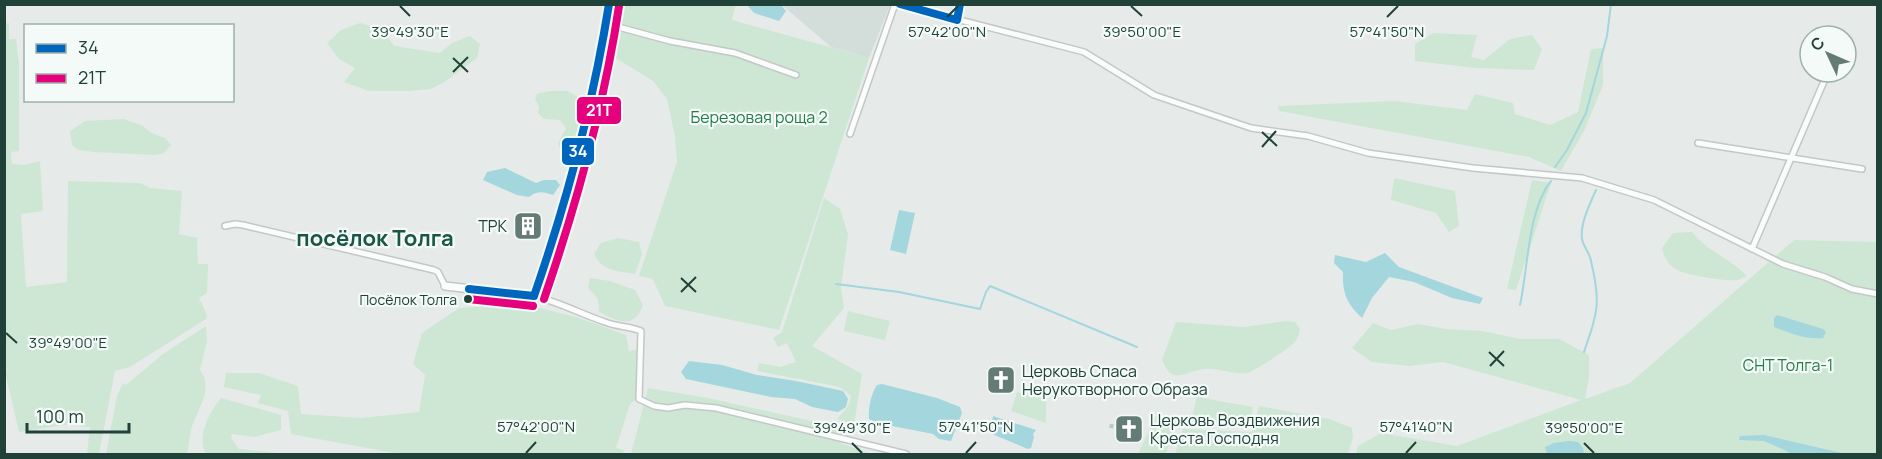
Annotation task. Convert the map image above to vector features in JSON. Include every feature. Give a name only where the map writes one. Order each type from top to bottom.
[{"type":"street","points":[[534,296],[569,190],[603,52],[609,4]]},
{"type":"street","points":[[850,134],[897,4],[1084,52],[1154,95],[1251,128],[1308,136],[1380,154],[1473,168],[1582,178],[1654,200],[1783,264],[1825,277],[1852,290],[1878,294]]},
{"type":"street","points":[[607,24],[670,41],[735,53],[796,75]]},
{"type":"street","points":[[1752,249],[1823,84]]},
{"type":"street","points":[[1698,143],[1862,169]]},
{"type":"street","points":[[225,226],[243,225],[434,270],[438,272],[445,286],[534,296],[608,324],[641,331],[639,399],[650,405],[668,408],[685,405],[716,408],[906,454]]},
{"type":"shaded area","points":[[782,5],[890,5],[869,58],[831,47]]},
{"type":"green space","name":"Березовая роща 2","points":[[736,4],[732,20],[869,58],[779,330],[665,306],[653,279],[639,276],[677,162],[675,137],[667,99],[653,81],[606,52],[614,5]]},
{"type":"green space","points":[[9,23],[9,39],[16,39],[19,65],[19,151],[11,152],[12,164],[25,165],[40,161],[43,211],[21,214],[26,287],[67,282],[68,181],[140,183],[150,188],[182,191],[179,234],[197,238],[198,264],[208,264],[207,293],[199,298],[207,315],[206,319],[130,367],[115,371],[99,454],[87,454],[90,427],[64,425],[19,432],[5,372],[7,370],[4,361],[4,24]]},
{"type":"green space","points":[[360,23],[383,30],[394,46],[440,53],[452,43],[470,36],[480,44],[477,58],[443,83],[430,89],[369,91],[344,82],[355,68],[339,59],[327,43],[341,30]]},
{"type":"green space","points":[[1433,33],[1477,35],[1471,57],[1484,60],[1510,39],[1532,35],[1542,49],[1534,70],[1476,68],[1415,61],[1415,44]]},
{"type":"green space","points":[[1603,48],[1603,85],[1584,131],[1561,171],[1529,157],[1279,111],[1278,106],[1395,101],[1467,110],[1475,94],[1513,103],[1515,114],[1550,125],[1578,112],[1591,49]]},
{"type":"green space","points":[[549,91],[568,91],[581,99],[578,127],[568,154],[561,151],[558,143],[566,128],[560,120],[544,119],[538,113],[539,107],[535,99],[537,94]]},
{"type":"green space","points":[[124,119],[165,138],[171,145],[164,153],[156,155],[94,152],[78,150],[72,145],[70,131],[85,121]]},
{"type":"green space","points":[[1394,178],[1455,191],[1459,226],[1449,232],[1436,213],[1391,200]]},
{"type":"green space","points":[[1532,180],[1551,183],[1516,290],[1507,289]]},
{"type":"green space","points":[[824,198],[840,209],[848,234],[841,287],[844,308],[812,346],[862,374],[854,425],[837,419],[849,405],[851,396],[840,387],[757,371],[759,363],[780,367],[796,362],[787,343],[778,347],[773,338],[782,332]]},
{"type":"green space","points":[[1692,232],[1705,245],[1734,264],[1747,276],[1738,280],[1717,279],[1682,272],[1671,266],[1662,248],[1673,233]]},
{"type":"green space","points":[[618,238],[639,242],[642,254],[635,274],[606,267],[597,260],[594,254],[601,243]]},
{"type":"green space","name":"СНТ Толга-1","points":[[1794,240],[1877,242],[1877,454],[1356,454],[1358,446],[1381,433],[1457,446],[1581,400],[1443,362],[1409,366],[1372,362],[1352,348],[1373,323],[1391,330],[1418,324],[1446,329],[1482,331],[1520,339],[1559,339],[1589,355],[1589,377],[1585,399],[1630,383]]},
{"type":"green space","points":[[590,278],[610,281],[635,290],[643,305],[640,313],[631,320],[619,321],[599,312],[598,299],[588,288]]},
{"type":"green space","points":[[523,304],[576,317],[626,335],[629,351],[637,350],[637,398],[630,404],[616,448],[624,450],[623,454],[400,454],[291,434],[288,411],[258,403],[261,395],[224,387],[226,373],[259,373],[298,386],[301,414],[361,418],[419,412],[425,375],[413,364],[422,333],[459,308]]},
{"type":"green space","points":[[848,311],[890,321],[885,340],[844,331]]},
{"type":"green space","points":[[1285,321],[1295,322],[1300,329],[1296,341],[1247,373],[1209,369],[1175,375],[1166,368],[1162,360],[1176,322],[1244,327]]},
{"type":"green space","points":[[206,326],[207,342],[200,370],[206,385],[205,392],[193,422],[187,454],[106,454],[117,396],[123,383],[126,385],[163,354]]},
{"type":"green space","points":[[648,388],[708,398],[843,428],[840,443],[872,454],[631,454]]},
{"type":"green space","points":[[1017,392],[1046,399],[1046,423],[1011,411]]},
{"type":"green space","points":[[1197,397],[1253,407],[1248,428],[1192,416]]},
{"type":"green space","points":[[221,398],[281,415],[281,430],[254,437],[232,434],[231,438],[239,449],[287,454],[206,454],[203,447],[203,432]]},
{"type":"green space","points":[[1259,406],[1329,419],[1352,428],[1353,437],[1348,454],[1175,454],[1183,429],[1252,432]]},
{"type":"green space","points":[[1156,416],[1175,419],[1166,454],[1138,454]]},
{"type":"water","points":[[747,5],[781,5],[786,11],[779,21],[754,13]]},
{"type":"water","points":[[505,168],[536,183],[556,180],[560,185],[553,195],[541,192],[529,197],[517,195],[483,180],[487,172]]},
{"type":"water","points":[[899,210],[915,213],[906,254],[890,250]]},
{"type":"water","points":[[1385,253],[1399,267],[1483,298],[1480,304],[1452,298],[1414,282],[1389,277],[1372,298],[1362,318],[1346,298],[1343,272],[1334,263],[1335,255],[1366,262]]},
{"type":"water","points":[[1777,315],[1823,329],[1826,332],[1823,338],[1817,338],[1786,332],[1774,327],[1774,318]]},
{"type":"water","points":[[689,361],[722,365],[757,375],[843,391],[848,399],[846,407],[838,412],[812,407],[795,399],[771,397],[686,379],[681,372]]},
{"type":"water","points":[[882,384],[937,398],[960,407],[962,413],[951,441],[939,439],[933,434],[877,423],[869,419],[873,393],[877,385]]},
{"type":"water","points":[[993,416],[1036,430],[1033,434],[1031,448],[1028,449],[992,434],[990,428]]},
{"type":"water","points":[[1764,435],[1846,454],[1791,454],[1764,441],[1739,440],[1740,436]]},
{"type":"water","points":[[1569,441],[1578,442],[1584,454],[1547,454],[1545,447]]},
{"type":"waterway","points":[[1555,167],[1567,150],[1586,113],[1607,36],[1611,4]]},
{"type":"waterway","points":[[1520,305],[1533,223],[1543,193],[1551,181]]},
{"type":"waterway","points":[[1584,352],[1595,316],[1597,297],[1590,258],[1583,242],[1582,227],[1596,190]]},
{"type":"waterway","points":[[836,284],[899,292],[980,309],[990,286],[1137,347]]},
{"type":"tunnel","points":[[1111,428],[1112,424]]},
{"type":"transit line","name":"34","points":[[534,296],[578,152],[609,4]]},
{"type":"transit line","name":"34","points":[[900,4],[957,20],[960,4]]},
{"type":"transit line","name":"21Т","points":[[544,299],[568,227],[588,154],[606,80],[619,6]]},
{"type":"transit line","name":"34","points":[[469,289],[534,296]]},
{"type":"transit line","name":"21Т","points":[[468,299],[533,306]]},
{"type":"place","name":"ТРК","points":[[528,226]]},
{"type":"place","name":"Посёлок Толга","points":[[468,299]]},
{"type":"place","name":"Церковь Спаса Нерукотворного Образа","points":[[1001,380]]},
{"type":"place","name":"Церковь Воздвижения Креста Господня","points":[[1129,429]]},
{"type":"district","name":"посёлок Толга","points":[[375,238]]}]
